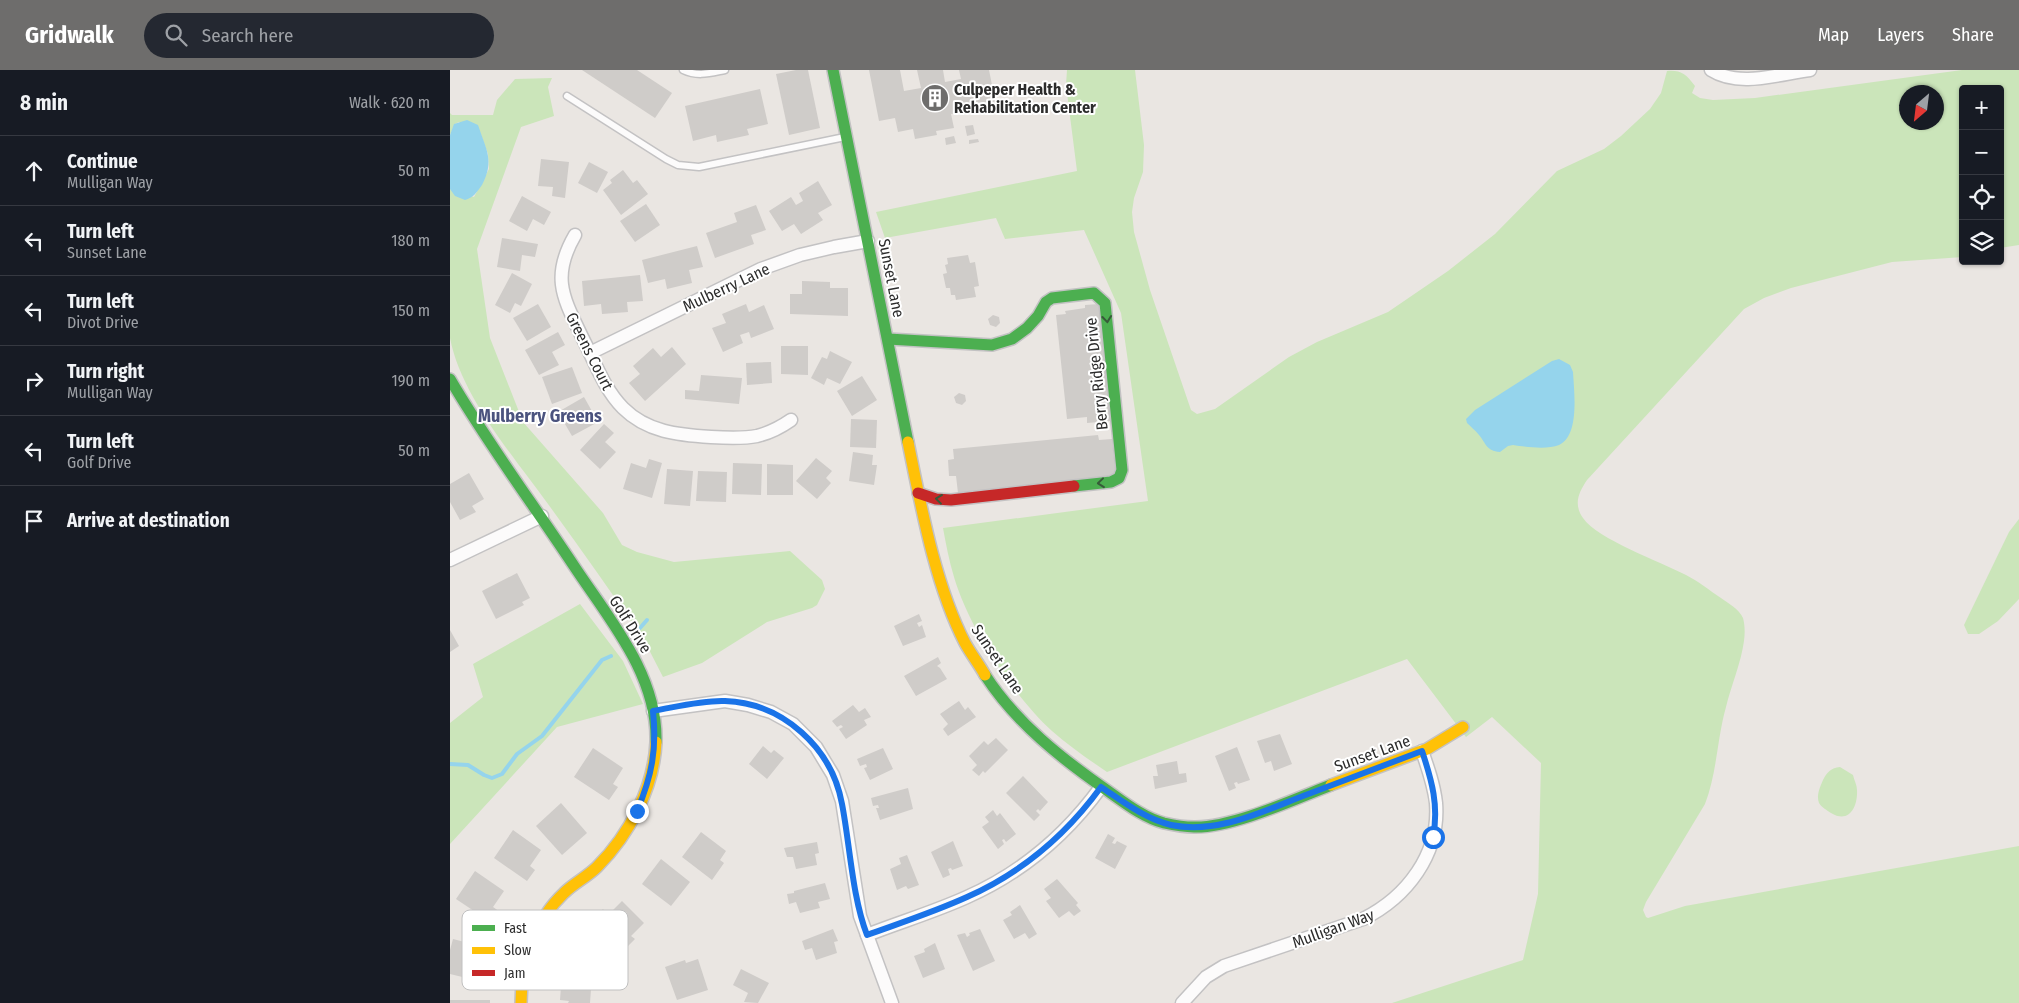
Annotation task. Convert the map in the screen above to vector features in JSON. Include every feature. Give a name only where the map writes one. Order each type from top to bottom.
[{"type":"street","name":"Sunset Lane","points":[[833,70],[918,493],[944,594],[965,643],[1000,695],[1028,726],[1054,752],[1101,787],[1144,814],[1163,823],[1186,827],[1207,826],[1252,815],[1422,751],[1463,727]]},
{"type":"street","points":[[1711,70],[1730,78],[1743,79],[1810,70]]},
{"type":"street","name":"Greens Court","points":[[575,235],[567,248],[562,265],[563,297],[608,391],[622,408],[648,426],[678,435],[737,438],[758,436],[777,429],[792,420]]},
{"type":"street","name":"Mulberry Lane","points":[[590,353],[761,269],[800,255],[868,241]]},
{"type":"street","name":"Berry Ridge Drive","points":[[888,339],[983,346],[999,344],[1023,332],[1034,322],[1046,302],[1059,296],[1094,293],[1105,304],[1122,470],[1119,478],[1111,482],[951,500],[928,498],[918,493]]},
{"type":"street","name":"Golf Drive","points":[[450,379],[467,408],[542,516],[635,658],[653,711],[655,731],[653,764],[637,811],[628,829],[598,866],[561,896],[550,910]]},
{"type":"street","points":[[450,560],[542,516]]},
{"type":"street","points":[[653,711],[716,702],[736,703],[771,712],[793,724],[807,737],[829,766],[842,801],[860,916],[892,1003]]},
{"type":"street","name":"Mulligan Way","points":[[1182,1003],[1206,977],[1224,966],[1363,919],[1382,910],[1400,895],[1421,868],[1430,847],[1435,827],[1435,795],[1422,751]]},
{"type":"street","points":[[867,935],[966,898],[1004,878],[1054,841],[1087,806],[1101,787]]},
{"type":"street","name":"Golf Drive","points":[[520,990],[521,1003]]},
{"type":"lane","points":[[683,70],[693,74],[704,75],[725,70]]},
{"type":"lane","points":[[567,96],[666,159],[685,167],[699,167],[847,137]]},
{"type":"green space","points":[[1067,70],[1135,70],[1144,145],[1143,172],[1134,198],[1132,212],[1134,232],[1150,290],[1191,410],[1197,414],[1215,409],[1289,357],[1317,342],[1388,312],[1448,271],[1495,234],[1557,171],[1604,149],[1621,136],[1650,109],[1661,93],[1667,71],[1676,71],[1683,74],[1695,86],[1692,93],[1700,98],[1713,100],[1755,98],[1962,70],[2019,70],[2019,245],[2004,247],[2004,85],[1959,85],[1959,257],[1892,262],[1791,288],[1764,298],[1744,309],[1587,480],[1578,498],[1578,508],[1590,526],[1601,534],[1630,550],[1695,580],[1730,604],[1741,615],[1744,624],[1743,649],[1723,719],[1715,768],[1705,804],[1646,902],[1643,910],[1646,917],[1648,918],[1685,906],[2019,846],[2019,1003],[1392,1003],[1523,960],[1538,894],[1541,763],[1492,717],[1466,737],[1407,659],[1107,772],[1052,731],[1022,699],[981,639],[970,618],[954,577],[943,528],[1148,501],[1121,313],[1084,230],[1005,239],[996,218],[885,238],[876,212],[1077,171],[1066,85]]},
{"type":"green space","points":[[552,78],[548,87],[554,116],[521,127],[477,249],[490,338],[523,422],[603,513],[622,545],[637,552],[674,562],[790,551],[822,580],[825,589],[817,605],[812,608],[767,622],[702,663],[663,677],[644,640],[573,538],[490,425],[465,382],[450,338],[450,189],[474,197],[489,169],[488,154],[480,132],[459,122],[455,124],[450,135],[450,113],[452,115],[493,115],[497,100],[515,79]]},
{"type":"green space","points":[[2019,519],[2019,599],[1998,621],[1979,634],[1968,634],[1964,625],[2009,532]]},
{"type":"green space","points":[[580,604],[623,661],[643,704],[557,727],[450,844],[450,723],[483,697],[473,664]]},
{"type":"green space","points":[[1840,767],[1853,775],[1857,786],[1857,796],[1851,812],[1847,815],[1837,816],[1823,808],[1819,803],[1818,797],[1826,775],[1832,769]]},
{"type":"water","points":[[467,120],[478,125],[489,162],[482,185],[473,196],[465,200],[455,196],[450,189],[450,135],[454,124]]},
{"type":"water","points":[[1559,359],[1570,365],[1573,372],[1575,401],[1573,423],[1566,440],[1554,447],[1536,448],[1513,445],[1500,452],[1489,448],[1478,433],[1467,423],[1466,419],[1475,410],[1552,361]]},
{"type":"building","points":[[582,70],[637,70],[672,93],[655,118]]},
{"type":"building","points":[[808,70],[820,128],[789,135],[776,74]]},
{"type":"building","name":"Culpeper Health & Rehabilitation Center","points":[[869,70],[900,70],[904,91],[921,88],[917,70],[943,70],[945,82],[961,79],[959,70],[989,70],[996,105],[951,114],[954,128],[936,131],[937,135],[915,139],[913,129],[898,132],[895,118],[879,121]]},
{"type":"building","points":[[760,89],[768,124],[747,129],[749,135],[717,142],[716,135],[693,141],[685,106]]},
{"type":"building","points":[[973,125],[975,134],[967,136],[965,126]]},
{"type":"building","points":[[954,136],[956,143],[946,145],[945,138]]},
{"type":"building","points":[[978,139],[979,142],[969,144],[969,140]]},
{"type":"building","points":[[541,159],[569,162],[565,198],[552,196],[553,187],[538,186]]},
{"type":"building","points":[[589,162],[608,172],[597,193],[578,183]]},
{"type":"building","points":[[623,170],[633,183],[637,180],[648,194],[621,215],[603,190],[612,183],[610,180]]},
{"type":"building","points":[[818,181],[832,205],[818,213],[823,220],[801,234],[794,224],[782,231],[769,211],[791,197],[796,205],[803,201],[799,193]]},
{"type":"building","points":[[522,196],[551,212],[544,225],[533,219],[527,231],[509,221]]},
{"type":"building","points":[[646,204],[660,225],[635,242],[620,221]]},
{"type":"building","points":[[756,205],[766,230],[751,235],[754,244],[715,258],[706,233],[737,222],[734,213]]},
{"type":"building","points":[[502,238],[538,244],[535,257],[522,255],[520,271],[497,267]]},
{"type":"building","points":[[697,246],[703,267],[689,270],[692,283],[667,289],[665,279],[648,283],[642,260]]},
{"type":"building","points":[[968,255],[970,263],[975,262],[979,286],[974,287],[976,297],[956,300],[955,295],[951,295],[950,288],[946,288],[943,274],[947,273],[945,265],[948,264],[947,258]]},
{"type":"building","points":[[512,273],[532,284],[521,306],[515,303],[510,313],[495,305]]},
{"type":"building","points":[[640,275],[643,301],[627,302],[628,312],[602,314],[601,304],[584,306],[582,281]]},
{"type":"building","points":[[802,281],[830,282],[830,288],[848,288],[848,316],[790,314],[790,294],[802,294]]},
{"type":"building","points":[[538,304],[551,327],[527,341],[513,318]]},
{"type":"building","points":[[746,304],[749,312],[764,305],[774,329],[751,338],[749,332],[740,335],[743,343],[723,352],[712,328],[726,323],[722,314]]},
{"type":"building","points":[[1099,304],[1111,421],[1087,423],[1087,417],[1067,419],[1056,315],[1066,314],[1065,311],[1085,308],[1085,305]]},
{"type":"building","points":[[993,315],[999,317],[1000,323],[996,327],[990,325],[988,319]]},
{"type":"building","points":[[558,332],[565,345],[552,352],[559,365],[539,375],[525,350]]},
{"type":"building","points":[[781,346],[808,346],[808,375],[781,374]]},
{"type":"building","points":[[672,347],[686,364],[645,401],[629,383],[640,374],[633,366],[653,348],[661,357]]},
{"type":"building","points":[[830,351],[852,362],[840,384],[827,378],[824,385],[811,378],[822,357],[827,359]]},
{"type":"building","points":[[771,362],[772,383],[747,385],[746,363]]},
{"type":"building","points":[[572,367],[582,393],[552,404],[542,377]]},
{"type":"building","points":[[701,375],[742,378],[739,404],[685,399],[685,390],[699,391]]},
{"type":"building","points":[[862,376],[877,400],[852,416],[837,391]]},
{"type":"building","points":[[959,393],[965,395],[966,401],[962,405],[956,403],[954,397]]},
{"type":"building","points":[[584,397],[598,422],[572,436],[558,412]]},
{"type":"building","points":[[851,419],[877,420],[876,448],[850,447]]},
{"type":"building","points":[[604,424],[614,433],[605,442],[616,452],[600,469],[580,450]]},
{"type":"building","points":[[1098,435],[1099,440],[1112,439],[1116,477],[958,493],[956,476],[949,476],[948,460],[954,459],[953,449]]},
{"type":"building","points":[[853,452],[873,455],[872,465],[877,465],[874,485],[849,481]]},
{"type":"building","points":[[816,458],[832,471],[826,478],[831,483],[817,499],[796,481]]},
{"type":"building","points":[[649,459],[662,463],[652,498],[623,489],[631,463],[646,468]]},
{"type":"building","points":[[733,463],[762,464],[761,495],[732,494]]},
{"type":"building","points":[[767,464],[793,465],[793,495],[767,495]]},
{"type":"building","points":[[667,469],[693,471],[690,506],[664,504]]},
{"type":"building","points":[[698,471],[727,472],[726,502],[696,501]]},
{"type":"building","points":[[469,473],[484,499],[472,506],[476,512],[460,520],[450,502],[450,484]]},
{"type":"building","points":[[517,573],[530,598],[522,602],[524,605],[496,619],[482,591]]},
{"type":"building","points":[[919,614],[922,621],[917,623],[919,627],[922,625],[926,637],[903,646],[894,626]]},
{"type":"building","points":[[450,630],[459,646],[450,652]]},
{"type":"building","points":[[938,657],[941,663],[937,666],[947,679],[916,696],[904,676]]},
{"type":"building","points":[[959,701],[965,710],[968,707],[976,717],[948,736],[943,729],[948,724],[940,714]]},
{"type":"building","points":[[853,705],[859,712],[865,708],[871,717],[864,720],[867,725],[846,739],[839,729],[843,727],[841,725],[837,727],[832,721]]},
{"type":"building","points":[[1280,734],[1292,764],[1274,771],[1271,761],[1265,763],[1257,741]]},
{"type":"building","points":[[996,738],[1008,750],[985,773],[983,771],[979,776],[972,770],[977,765],[969,756],[984,741],[988,745]]},
{"type":"building","points":[[763,746],[771,753],[774,750],[784,758],[767,779],[749,764]]},
{"type":"building","points":[[1237,747],[1250,780],[1238,784],[1237,782],[1234,783],[1236,788],[1229,791],[1215,756]]},
{"type":"building","points":[[593,748],[623,768],[613,784],[618,787],[609,800],[574,777]]},
{"type":"building","points":[[883,748],[893,769],[870,780],[864,768],[867,767],[866,764],[860,766],[857,759]]},
{"type":"building","points":[[1177,761],[1179,774],[1186,773],[1187,782],[1155,789],[1153,776],[1158,776],[1156,765]]},
{"type":"building","points":[[1023,776],[1048,802],[1040,811],[1038,809],[1036,811],[1040,815],[1034,821],[1006,793]]},
{"type":"building","points":[[908,788],[913,809],[880,820],[876,808],[879,808],[878,805],[873,806],[871,798]]},
{"type":"building","points":[[561,803],[587,833],[562,855],[536,826]]},
{"type":"building","points":[[993,810],[997,816],[1000,813],[1016,834],[1006,842],[1004,839],[1002,840],[1004,844],[998,849],[982,827],[989,822],[985,817]]},
{"type":"building","points":[[513,830],[541,850],[530,866],[535,870],[527,881],[494,858]]},
{"type":"building","points":[[701,832],[726,851],[720,860],[724,863],[712,880],[682,857]]},
{"type":"building","points":[[1108,834],[1115,838],[1112,843],[1115,844],[1117,841],[1127,846],[1115,869],[1095,858]]},
{"type":"building","points":[[953,841],[963,866],[952,870],[951,868],[948,869],[950,875],[943,878],[931,852]]},
{"type":"building","points":[[817,842],[819,853],[815,854],[817,865],[796,869],[793,857],[787,857],[784,848]]},
{"type":"building","points":[[907,855],[919,885],[908,889],[906,886],[897,890],[890,869],[901,864],[899,858]]},
{"type":"building","points":[[661,859],[690,882],[671,906],[642,884]]},
{"type":"building","points":[[475,871],[504,891],[493,907],[497,910],[472,910],[456,899]]},
{"type":"building","points":[[1057,879],[1078,903],[1076,905],[1081,911],[1074,916],[1069,911],[1059,918],[1046,901],[1051,898],[1044,889]]},
{"type":"building","points":[[825,883],[830,899],[818,902],[820,908],[800,913],[796,902],[789,904],[787,894]]},
{"type":"building","points":[[622,901],[644,923],[631,936],[635,939],[628,946],[628,910],[613,910]]},
{"type":"building","points":[[1020,905],[1037,934],[1029,939],[1025,933],[1014,939],[1003,920],[1012,915],[1010,912]]},
{"type":"building","points":[[833,929],[838,941],[834,942],[837,953],[816,960],[812,948],[805,950],[802,941]]},
{"type":"building","points":[[980,929],[995,961],[973,971],[957,935],[965,933],[967,937],[970,935],[969,933]]},
{"type":"building","points":[[453,939],[462,941],[462,977],[450,974],[450,950]]},
{"type":"building","points":[[935,943],[945,969],[923,978],[914,956],[925,952],[924,949]]},
{"type":"building","points":[[698,959],[708,990],[677,1000],[665,967],[685,960],[686,963]]},
{"type":"building","points":[[741,969],[769,983],[758,1003],[744,1002],[748,993],[733,985]]},
{"type":"building","points":[[561,990],[591,990],[590,1003],[568,1003],[569,1001],[560,1000]]},
{"type":"building","points":[[450,1000],[490,1000],[490,1003],[450,1003]]},
{"type":"waterway","points":[[640,628],[647,620]]},
{"type":"waterway","points":[[450,764],[468,765],[492,778],[502,774],[517,754],[542,736],[602,660],[611,656]]},
{"type":"traffic: fast","points":[[833,70],[908,442]]},
{"type":"traffic: fast","points":[[888,339],[992,345],[1012,339],[1027,328],[1038,316],[1046,302],[1052,298],[1094,293],[1105,303],[1122,470],[1119,478],[1111,482],[1074,486]]},
{"type":"traffic: fast","points":[[450,379],[495,450],[602,606],[629,649],[649,694],[654,717],[656,742]]},
{"type":"traffic: fast","points":[[985,675],[1011,709],[1057,753],[1128,805],[1157,821],[1190,827],[1226,823],[1263,812],[1331,785]]},
{"type":"traffic: slow","points":[[908,442],[930,545],[945,596],[965,643],[985,675]]},
{"type":"traffic: slow","points":[[1331,785],[1427,749],[1463,727]]},
{"type":"traffic: slow","points":[[550,910],[568,889],[597,867],[629,826],[645,793],[654,759],[656,742]]},
{"type":"traffic: slow","points":[[521,1003],[522,990]]},
{"type":"traffic: jam","points":[[918,493],[936,499],[951,500],[1074,486]]},
{"type":"place","name":"Culpeper Health & Rehabilitation Center","points":[[935,98]]},
{"type":"district","name":"Mulberry Greens","points":[[540,416]]},
{"type":"route","points":[[637,811],[653,764],[655,724],[653,711],[725,701],[748,705],[783,718],[801,730],[816,747],[833,775],[842,801],[860,916],[867,935],[966,898],[1004,878],[1054,841],[1076,819],[1101,787],[1131,807],[1163,823],[1186,827],[1207,826],[1252,815],[1422,751],[1435,795],[1436,816],[1433,837]]}]
